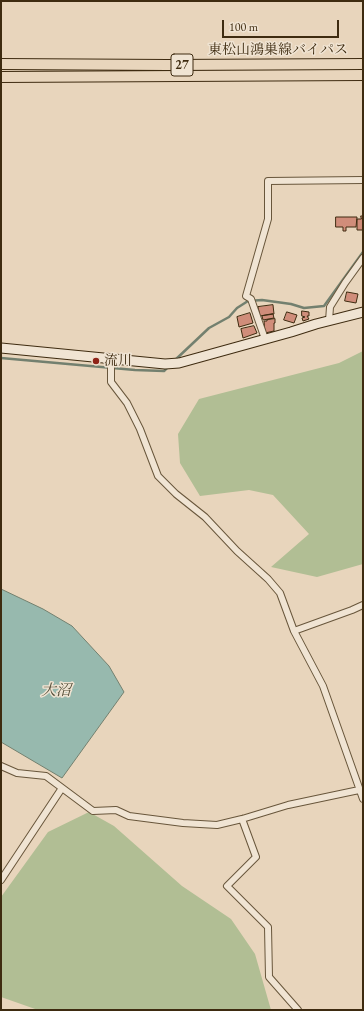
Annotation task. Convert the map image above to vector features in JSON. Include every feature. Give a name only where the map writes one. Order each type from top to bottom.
[{"type":"main road","name":"東松山鴻巣線バイパス","points":[[1,64],[363,64]]},
{"type":"main road","name":"東松山鴻巣線バイパス","points":[[1,77],[363,75]]},
{"type":"street","points":[[265,339],[251,299],[246,296],[268,219],[268,181],[363,180]]},
{"type":"street","points":[[329,321],[330,307],[363,258]]},
{"type":"street","points":[[1,348],[165,364],[179,363],[363,312]]},
{"type":"street","points":[[111,359],[111,382],[127,403],[140,429],[158,476],[176,494],[204,517],[268,579],[280,593],[294,630],[323,686],[363,799]]},
{"type":"street","points":[[294,630],[363,605]]},
{"type":"street","points":[[1,766],[17,773],[46,776],[93,811],[116,810],[129,816],[183,823],[217,825],[288,805],[359,790]]},
{"type":"street","points":[[1,880],[62,788]]},
{"type":"street","points":[[242,819],[256,857],[228,886],[268,927],[269,977],[298,1010]]},
{"type":"green space","points":[[363,351],[363,564],[317,577],[271,567],[309,534],[273,495],[249,490],[200,496],[180,463],[178,434],[199,399],[339,363]]},
{"type":"green space","points":[[89,812],[114,826],[182,886],[231,919],[255,954],[271,1010],[38,1010],[1,997],[1,897],[48,832]]},
{"type":"water","name":"大沼","points":[[1,589],[43,609],[72,626],[109,666],[124,692],[62,778],[1,742]]},
{"type":"building","points":[[361,216],[363,216],[363,230],[357,230],[357,219],[361,219]]},
{"type":"building","points":[[336,217],[357,217],[356,227],[346,227],[346,231],[343,231],[343,227],[336,227]]},
{"type":"building","points":[[347,292],[358,294],[356,303],[345,301]]},
{"type":"building","points":[[273,305],[274,314],[260,316],[258,307]]},
{"type":"building","points":[[302,311],[309,312],[309,316],[307,316],[309,319],[303,321],[302,318],[305,317],[302,316]]},
{"type":"building","points":[[287,312],[297,315],[294,323],[284,320]]},
{"type":"building","points":[[250,313],[253,323],[239,327],[237,317]]},
{"type":"building","points":[[273,314],[274,318],[263,320],[262,316]]},
{"type":"building","points":[[275,319],[274,331],[265,333],[264,321]]},
{"type":"building","points":[[254,326],[257,333],[243,338],[241,329]]},
{"type":"waterway","points":[[174,361],[209,328],[229,317],[237,308],[248,301],[262,300],[291,304],[304,308],[324,306],[363,252]]},
{"type":"waterway","points":[[1,358],[135,370],[164,371],[168,367]]},
{"type":"place","name":"流川","points":[[96,361]]}]
